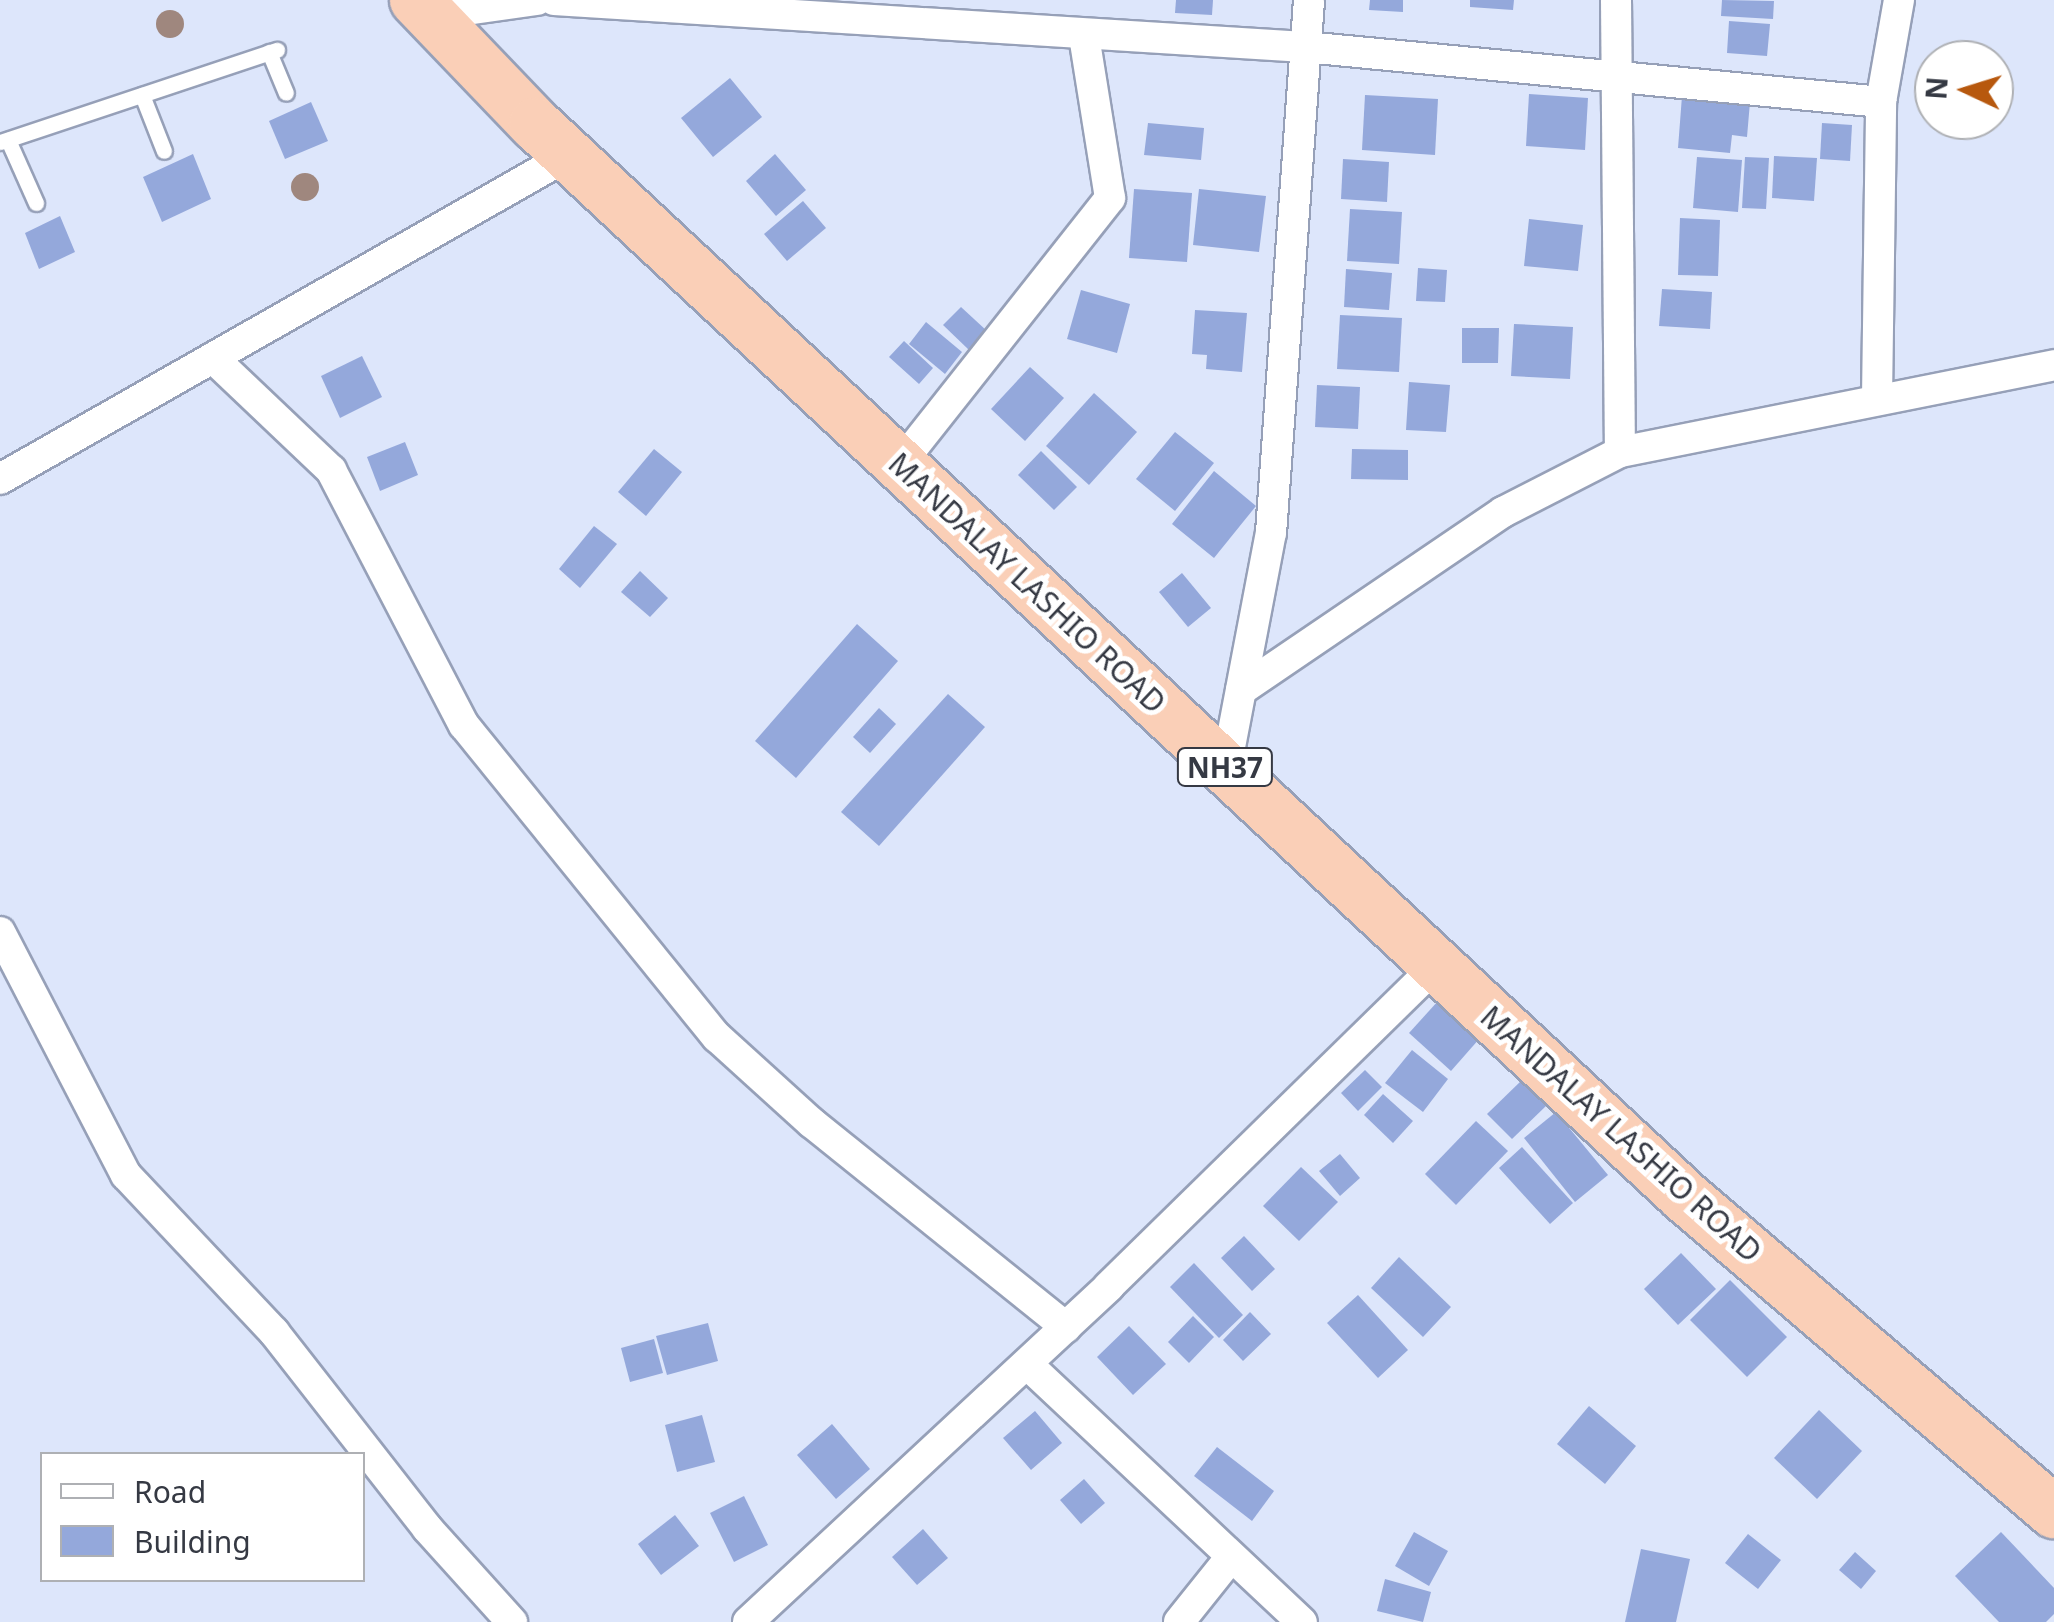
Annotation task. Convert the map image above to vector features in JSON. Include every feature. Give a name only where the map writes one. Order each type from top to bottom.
[{"type":"highway","name":"MANDALAY LASHIO ROAD","points":[[424,8],[570,156],[1684,1196],[2054,1512]]},
{"type":"street","points":[[424,8],[537,0]]},
{"type":"street","points":[[554,0],[1004,14],[1084,35],[1305,47],[1880,102]]},
{"type":"street","points":[[1226,768],[1271,533],[1309,0]]},
{"type":"street","points":[[1616,0],[1612,79],[1620,452]]},
{"type":"street","points":[[1877,399],[1880,102],[1899,0]]},
{"type":"street","points":[[900,464],[1110,198],[1084,35]]},
{"type":"street","points":[[0,479],[570,156]]},
{"type":"street","points":[[213,358],[331,470],[464,725],[716,1037],[812,1124],[1066,1327]]},
{"type":"street","points":[[1241,690],[1503,512],[1620,452],[2054,365]]},
{"type":"street","points":[[0,932],[126,1175],[274,1332],[428,1528],[512,1622]]},
{"type":"street","points":[[748,1622],[1066,1327],[1437,965]]},
{"type":"street","points":[[1026,1364],[1302,1622]]},
{"type":"street","points":[[1179,1622],[1231,1556]]},
{"type":"lane","points":[[36,202],[4,141],[273,51],[286,93]]},
{"type":"lane","points":[[142,95],[164,151]]},
{"type":"building","points":[[1176,0],[1213,0],[1212,15],[1175,13]]},
{"type":"building","points":[[1370,0],[1403,0],[1403,12],[1369,10]]},
{"type":"building","points":[[1470,0],[1514,0],[1513,10],[1470,7]]},
{"type":"building","points":[[1722,0],[1774,1],[1773,19],[1721,16]]},
{"type":"building","points":[[1729,21],[1770,24],[1767,56],[1727,53]]},
{"type":"building","points":[[730,78],[762,117],[713,157],[681,118]]},
{"type":"building","points":[[1529,94],[1588,98],[1585,150],[1526,146]]},
{"type":"building","points":[[1365,95],[1438,99],[1435,155],[1362,150]]},
{"type":"building","points":[[1682,96],[1750,102],[1747,137],[1732,135],[1730,153],[1678,148]]},
{"type":"building","points":[[311,102],[328,141],[285,159],[269,121]]},
{"type":"building","points":[[1148,123],[1204,128],[1201,160],[1144,155]]},
{"type":"building","points":[[1822,123],[1852,125],[1850,161],[1820,159]]},
{"type":"building","points":[[193,154],[211,199],[162,222],[143,177]]},
{"type":"building","points":[[775,154],[806,190],[776,216],[746,181]]},
{"type":"building","points":[[1774,156],[1817,158],[1814,201],[1772,198]]},
{"type":"building","points":[[1697,157],[1742,160],[1738,212],[1693,208]]},
{"type":"building","points":[[1745,157],[1769,158],[1766,209],[1742,208]]},
{"type":"building","points":[[1343,159],[1389,162],[1387,202],[1341,199]]},
{"type":"building","points":[[1134,189],[1192,193],[1187,262],[1129,258]]},
{"type":"building","points":[[1199,189],[1266,196],[1259,252],[1193,245]]},
{"type":"building","points":[[803,201],[826,228],[787,261],[764,234]]},
{"type":"building","points":[[1350,209],[1402,212],[1399,264],[1347,261]]},
{"type":"building","points":[[60,216],[75,252],[39,269],[25,233]]},
{"type":"building","points":[[1680,218],[1720,220],[1718,276],[1678,275]]},
{"type":"building","points":[[1529,219],[1583,225],[1578,271],[1524,266]]},
{"type":"building","points":[[1418,268],[1447,270],[1445,302],[1416,301]]},
{"type":"building","points":[[1346,269],[1392,273],[1389,310],[1344,307]]},
{"type":"building","points":[[1662,289],[1712,292],[1710,329],[1659,326]]},
{"type":"building","points":[[1081,290],[1130,304],[1117,353],[1067,339]]},
{"type":"building","points":[[961,307],[987,331],[969,350],[943,325]]},
{"type":"building","points":[[1195,310],[1247,313],[1242,372],[1206,369],[1207,355],[1192,354]]},
{"type":"building","points":[[1340,315],[1402,318],[1399,372],[1337,369]]},
{"type":"building","points":[[926,322],[962,352],[945,374],[909,344]]},
{"type":"building","points":[[1514,324],[1573,327],[1570,379],[1511,376]]},
{"type":"building","points":[[1462,328],[1499,328],[1498,363],[1462,363]]},
{"type":"building","points":[[904,341],[933,368],[919,384],[889,357]]},
{"type":"building","points":[[362,356],[382,397],[340,418],[321,376]]},
{"type":"building","points":[[1030,367],[1064,398],[1025,441],[991,409]]},
{"type":"building","points":[[1409,382],[1450,385],[1446,432],[1406,430]]},
{"type":"building","points":[[1317,385],[1360,387],[1358,429],[1315,427]]},
{"type":"building","points":[[1094,393],[1137,432],[1089,485],[1046,446]]},
{"type":"building","points":[[1175,432],[1214,463],[1175,511],[1136,479]]},
{"type":"building","points":[[405,442],[418,475],[380,491],[367,457]]},
{"type":"building","points":[[654,449],[682,472],[646,516],[618,492]]},
{"type":"building","points":[[1352,449],[1408,450],[1408,480],[1351,479]]},
{"type":"building","points":[[1041,451],[1077,487],[1054,510],[1018,475]]},
{"type":"building","points":[[1214,471],[1256,506],[1214,558],[1172,524]]},
{"type":"building","points":[[594,526],[617,544],[580,588],[559,569]]},
{"type":"building","points":[[640,571],[668,598],[650,617],[621,592]]},
{"type":"building","points":[[1182,573],[1211,608],[1188,627],[1159,592]]},
{"type":"building","points":[[857,624],[898,661],[796,778],[755,741]]},
{"type":"building","points":[[948,694],[985,727],[879,846],[841,812]]},
{"type":"building","points":[[879,708],[896,724],[870,753],[853,737]]},
{"type":"building","points":[[1438,1001],[1480,1038],[1451,1071],[1409,1033]]},
{"type":"building","points":[[1412,1050],[1448,1079],[1423,1112],[1385,1083]]},
{"type":"building","points":[[1365,1070],[1382,1087],[1358,1111],[1341,1093]]},
{"type":"building","points":[[1522,1080],[1546,1106],[1512,1139],[1487,1114]]},
{"type":"building","points":[[1383,1094],[1413,1121],[1393,1143],[1364,1115]]},
{"type":"building","points":[[1556,1112],[1608,1175],[1575,1202],[1524,1138]]},
{"type":"building","points":[[1476,1121],[1508,1151],[1456,1205],[1425,1174]]},
{"type":"building","points":[[1522,1147],[1573,1203],[1550,1224],[1499,1168]]},
{"type":"building","points":[[1340,1154],[1360,1178],[1340,1196],[1319,1171]]},
{"type":"building","points":[[1301,1167],[1338,1202],[1299,1241],[1263,1206]]},
{"type":"building","points":[[1244,1236],[1275,1269],[1252,1291],[1221,1258]]},
{"type":"building","points":[[1681,1253],[1716,1289],[1678,1325],[1644,1289]]},
{"type":"building","points":[[1399,1257],[1451,1307],[1423,1337],[1371,1288]]},
{"type":"building","points":[[1194,1263],[1243,1315],[1219,1338],[1170,1287]]},
{"type":"building","points":[[1730,1280],[1787,1337],[1747,1377],[1690,1320]]},
{"type":"building","points":[[1358,1295],[1408,1350],[1378,1378],[1327,1323]]},
{"type":"building","points":[[1250,1312],[1271,1334],[1243,1361],[1223,1340]]},
{"type":"building","points":[[1193,1316],[1214,1337],[1189,1363],[1168,1342]]},
{"type":"building","points":[[708,1323],[718,1361],[667,1375],[656,1336]]},
{"type":"building","points":[[1129,1326],[1166,1364],[1133,1395],[1097,1357]]},
{"type":"building","points":[[654,1339],[663,1373],[630,1382],[621,1348]]},
{"type":"building","points":[[1589,1406],[1636,1446],[1605,1484],[1557,1444]]},
{"type":"building","points":[[1819,1410],[1862,1451],[1817,1499],[1774,1458]]},
{"type":"building","points":[[1035,1411],[1062,1443],[1031,1470],[1003,1438]]},
{"type":"building","points":[[702,1415],[715,1462],[677,1472],[665,1425]]},
{"type":"building","points":[[832,1424],[870,1469],[836,1499],[797,1455]]},
{"type":"building","points":[[1217,1447],[1274,1491],[1252,1521],[1194,1476]]},
{"type":"building","points":[[1084,1479],[1105,1503],[1081,1524],[1060,1500]]},
{"type":"building","points":[[744,1496],[768,1545],[734,1562],[710,1513]]},
{"type":"building","points":[[675,1515],[699,1546],[661,1575],[638,1544]]},
{"type":"building","points":[[923,1529],[948,1558],[917,1585],[892,1557]]},
{"type":"building","points":[[1414,1532],[1448,1551],[1429,1586],[1395,1566]]},
{"type":"building","points":[[2001,1532],[2054,1588],[2054,1614],[2046,1622],[1999,1622],[1955,1576]]},
{"type":"building","points":[[1748,1534],[1781,1560],[1758,1589],[1725,1563]]},
{"type":"building","points":[[1641,1549],[1690,1559],[1676,1622],[1625,1622]]},
{"type":"building","points":[[1855,1552],[1876,1571],[1861,1589],[1839,1570]]},
{"type":"building","points":[[1385,1579],[1431,1592],[1423,1622],[1377,1611]]}]
